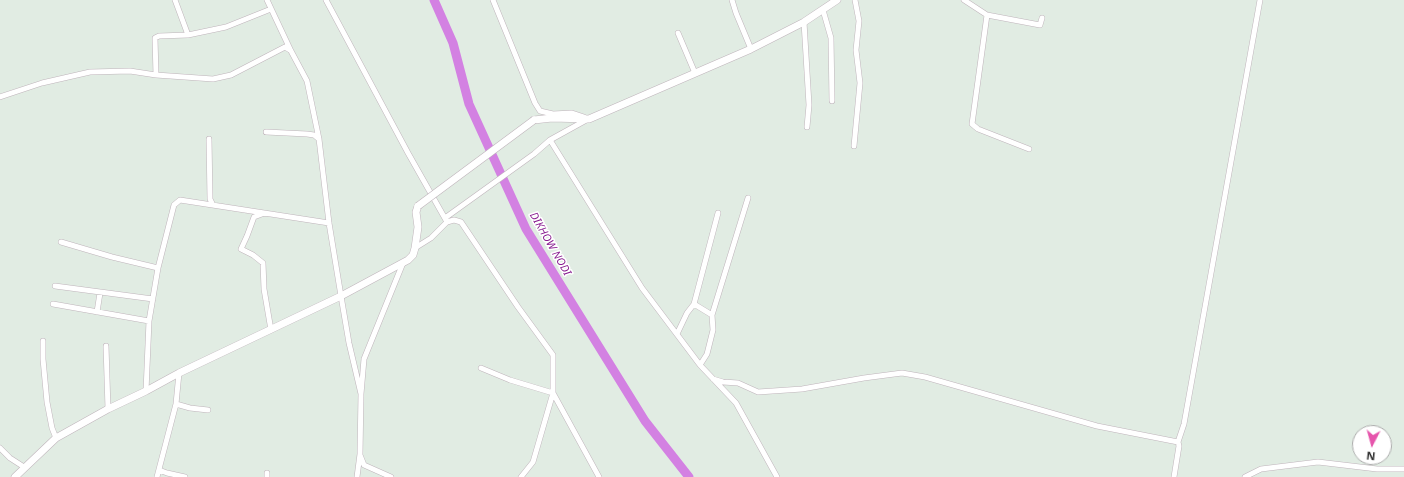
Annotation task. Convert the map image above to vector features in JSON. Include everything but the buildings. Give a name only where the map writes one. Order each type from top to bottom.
[{"type":"main road","points":[[15,477],[56,438],[108,409],[179,373],[341,296],[408,260],[415,248],[418,227],[416,212],[418,206],[534,120],[552,118],[589,119],[751,49],[804,22],[823,10],[832,1]]},
{"type":"street","points":[[175,0],[188,34]]},
{"type":"street","points":[[268,0],[291,51],[307,81],[319,138],[329,223],[349,343],[361,394]]},
{"type":"street","points":[[326,0],[408,153],[446,220]]},
{"type":"street","points":[[493,0],[535,103],[540,111],[553,114],[572,113],[589,119]]},
{"type":"street","points":[[732,0],[734,9],[751,49]]},
{"type":"street","points":[[854,146],[860,83],[856,50],[859,21],[855,0]]},
{"type":"street","points":[[964,0],[987,15],[1040,25],[1042,18]]},
{"type":"street","points":[[1174,477],[1179,446],[1178,442],[1184,424],[1260,0]]},
{"type":"street","points":[[156,75],[155,38],[159,36],[188,34],[226,27],[272,8]]},
{"type":"street","points":[[823,10],[831,38],[832,101]]},
{"type":"street","points":[[987,15],[972,124],[978,129],[1029,149]]},
{"type":"street","points":[[804,22],[809,105],[807,127]]},
{"type":"street","points":[[678,33],[695,73]]},
{"type":"street","points":[[0,97],[42,83],[90,72],[130,72],[214,79],[231,75],[285,47],[291,51]]},
{"type":"street","points":[[415,248],[431,238],[450,214],[534,154],[550,140],[589,119]]},
{"type":"street","points":[[266,132],[307,134],[314,135],[319,138]]},
{"type":"street","points":[[209,140],[210,199],[213,205]]},
{"type":"street","points":[[550,140],[642,288],[700,365],[736,403],[777,477]]},
{"type":"street","points":[[700,365],[707,354],[713,330],[712,315],[748,198]]},
{"type":"street","points":[[146,391],[149,321],[158,268],[174,205],[180,200],[329,223]]},
{"type":"street","points":[[263,213],[254,217],[241,249],[253,255],[263,263],[264,289],[271,330]]},
{"type":"street","points":[[677,334],[694,304],[718,213]]},
{"type":"street","points":[[446,220],[461,222],[518,307],[553,355],[553,393],[533,462],[521,477]]},
{"type":"street","points":[[61,242],[112,257],[158,268]]},
{"type":"street","points":[[357,477],[360,454],[361,394],[364,359],[403,263]]},
{"type":"street","points":[[55,286],[153,300]]},
{"type":"street","points":[[97,312],[100,293]]},
{"type":"street","points":[[53,304],[149,321]]},
{"type":"street","points":[[694,304],[712,315]]},
{"type":"street","points":[[43,342],[46,402],[56,438]]},
{"type":"street","points":[[106,346],[108,409]]},
{"type":"street","points":[[481,368],[510,380],[553,393],[599,477]]},
{"type":"street","points":[[157,477],[176,404],[179,373]]},
{"type":"street","points":[[713,379],[723,382],[738,383],[758,392],[802,389],[902,373],[925,377],[1097,426],[1178,442]]},
{"type":"street","points":[[176,404],[190,408],[208,410]]},
{"type":"street","points":[[0,448],[10,458],[24,467]]},
{"type":"street","points":[[360,454],[364,465],[391,477]]},
{"type":"street","points":[[1245,477],[1261,469],[1318,462],[1377,469],[1404,469]]},
{"type":"street","points":[[159,470],[185,477]]},
{"type":"waterway","name":"DIKHOW NODI","points":[[434,0],[453,43],[469,104],[526,229],[645,421],[689,477]]}]
